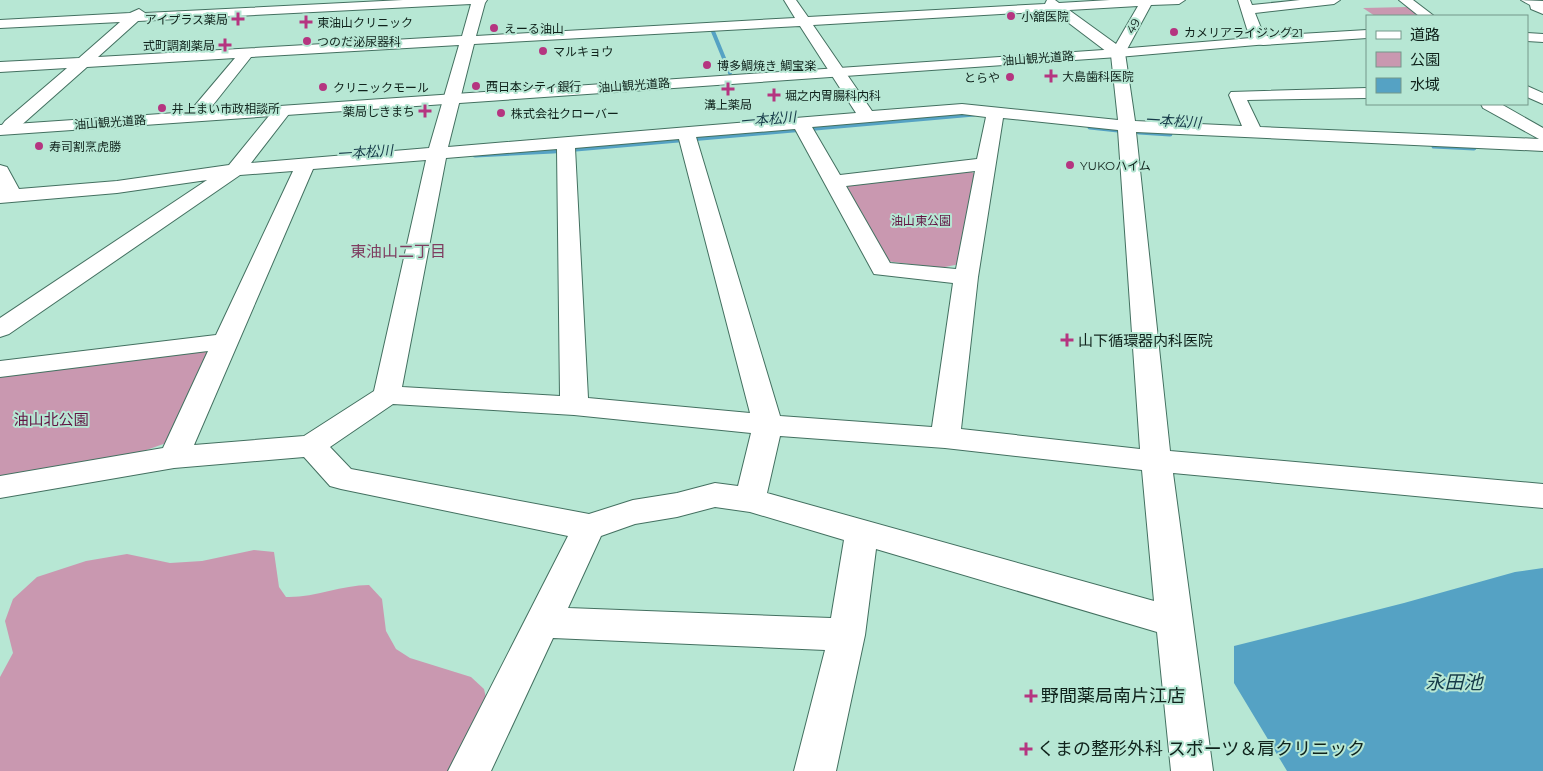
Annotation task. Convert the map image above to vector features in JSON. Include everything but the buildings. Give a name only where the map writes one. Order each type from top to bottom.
[{"type":"street","points":[[5,128],[156,0]]},
{"type":"street","points":[[0,24],[480,0],[436,157],[387,395]]},
{"type":"street","points":[[790,0],[867,117]]},
{"type":"street","points":[[0,67],[806,22],[1051,4],[1179,0]]},
{"type":"street","points":[[1263,41],[1254,29],[1245,5],[1334,0]]},
{"type":"street","points":[[1406,0],[1426,15]]},
{"type":"street","points":[[1526,0],[1539,4],[1536,6],[1543,10]]},
{"type":"street","name":"49","points":[[1118,53],[1148,1]]},
{"type":"street","points":[[1051,4],[1118,53],[1127,130],[1156,461],[1192,771]]},
{"type":"street","name":"油山観光道路","points":[[5,128],[1118,53],[1366,34]]},
{"type":"street","points":[[1528,37],[1543,38]]},
{"type":"street","points":[[195,116],[246,54]]},
{"type":"street","points":[[1528,92],[1543,99]]},
{"type":"street","points":[[1254,133],[1237,96],[1366,93]]},
{"type":"street","points":[[1491,105],[1543,135]]},
{"type":"street","points":[[0,171],[7,197],[304,168],[804,127],[867,117],[962,108],[995,115],[1127,130],[1254,133],[1543,146]]},
{"type":"street","points":[[0,329],[228,175],[282,110]]},
{"type":"street","points":[[944,438],[966,277],[995,115]]},
{"type":"street","points":[[804,127],[882,269],[966,277]]},
{"type":"street","points":[[687,136],[768,425],[750,500]]},
{"type":"street","points":[[566,147],[574,406]]},
{"type":"street","points":[[834,182],[986,164]]},
{"type":"street","points":[[174,457],[304,168]]},
{"type":"street","points":[[0,369],[226,341]]},
{"type":"street","points":[[0,487],[174,457],[310,446],[387,395],[574,406],[768,425],[944,438],[1156,461],[1543,496]]},
{"type":"street","points":[[310,446],[341,478],[589,527],[633,512],[677,505],[715,495],[750,500],[1174,622]]},
{"type":"street","points":[[469,771],[589,527]]},
{"type":"street","points":[[815,771],[847,635],[862,533]]},
{"type":"street","points":[[542,622],[847,635]]},
{"type":"green space","points":[[1408,7],[1420,15],[1374,15],[1363,8]]},
{"type":"green space","name":"油山東公園","points":[[967,170],[976,174],[960,264],[940,268],[886,261],[847,186],[850,182]]},
{"type":"green space","name":"油山北公園","points":[[205,351],[212,356],[169,442],[138,453],[0,479],[0,374]]},
{"type":"green space","points":[[254,550],[274,552],[279,587],[286,597],[307,596],[348,587],[369,585],[382,599],[386,631],[396,649],[410,658],[471,677],[484,689],[487,702],[453,771],[0,771],[0,677],[13,653],[5,621],[13,599],[37,577],[86,561],[127,554],[170,563],[202,561]]},
{"type":"water","name":"永田池","points":[[1543,568],[1543,771],[1287,771],[1234,683],[1234,646],[1404,603],[1515,572]]},
{"type":"waterway","points":[[712,29],[730,73]]},
{"type":"waterway","name":"一本松川","points":[[475,155],[553,151],[974,114]]},
{"type":"waterway","name":"一本松川","points":[[1090,127],[1118,130]]},
{"type":"waterway","name":"一本松川","points":[[1139,132],[1170,134]]},
{"type":"waterway","name":"一本松川","points":[[1434,146],[1474,148]]},
{"type":"place","name":"小舘医院","points":[[1011,16]]},
{"type":"place","name":"アイプラス薬局","points":[[238,19]]},
{"type":"place","name":"東油山クリニック","points":[[306,22]]},
{"type":"place","name":"えーる油山","points":[[494,28]]},
{"type":"place","name":"カメリアライジング21","points":[[1174,32]]},
{"type":"place","name":"つのだ泌尿器科","points":[[307,41]]},
{"type":"place","name":"式町調剤薬局","points":[[225,45]]},
{"type":"place","name":"マルキョウ","points":[[543,51]]},
{"type":"place","name":"博多鯛焼き 鯛宝楽","points":[[707,65]]},
{"type":"place","name":"大島歯科医院","points":[[1051,76]]},
{"type":"place","name":"とらや","points":[[1010,77]]},
{"type":"place","name":"西日本シティ銀行","points":[[476,86]]},
{"type":"place","name":"クリニックモール","points":[[323,87]]},
{"type":"place","name":"溝上薬局","points":[[728,89]]},
{"type":"place","name":"堀之内胃腸科内科","points":[[774,95]]},
{"type":"place","name":"井上まい市政相談所","points":[[162,108]]},
{"type":"place","name":"薬局しきまち","points":[[425,111]]},
{"type":"place","name":"株式会社クローバー","points":[[501,113]]},
{"type":"place","name":"寿司割烹虎勝","points":[[39,146]]},
{"type":"place","name":"YUKOハイム","points":[[1070,165]]},
{"type":"place","name":"山下循環器内科医院","points":[[1067,340]]},
{"type":"place","name":"野間薬局南片江店","points":[[1031,696]]},
{"type":"place","name":"くまの整形外科 スポーツ＆肩クリニック","points":[[1026,749]]},
{"type":"district","name":"東油山二丁目","points":[[398,251]]}]
